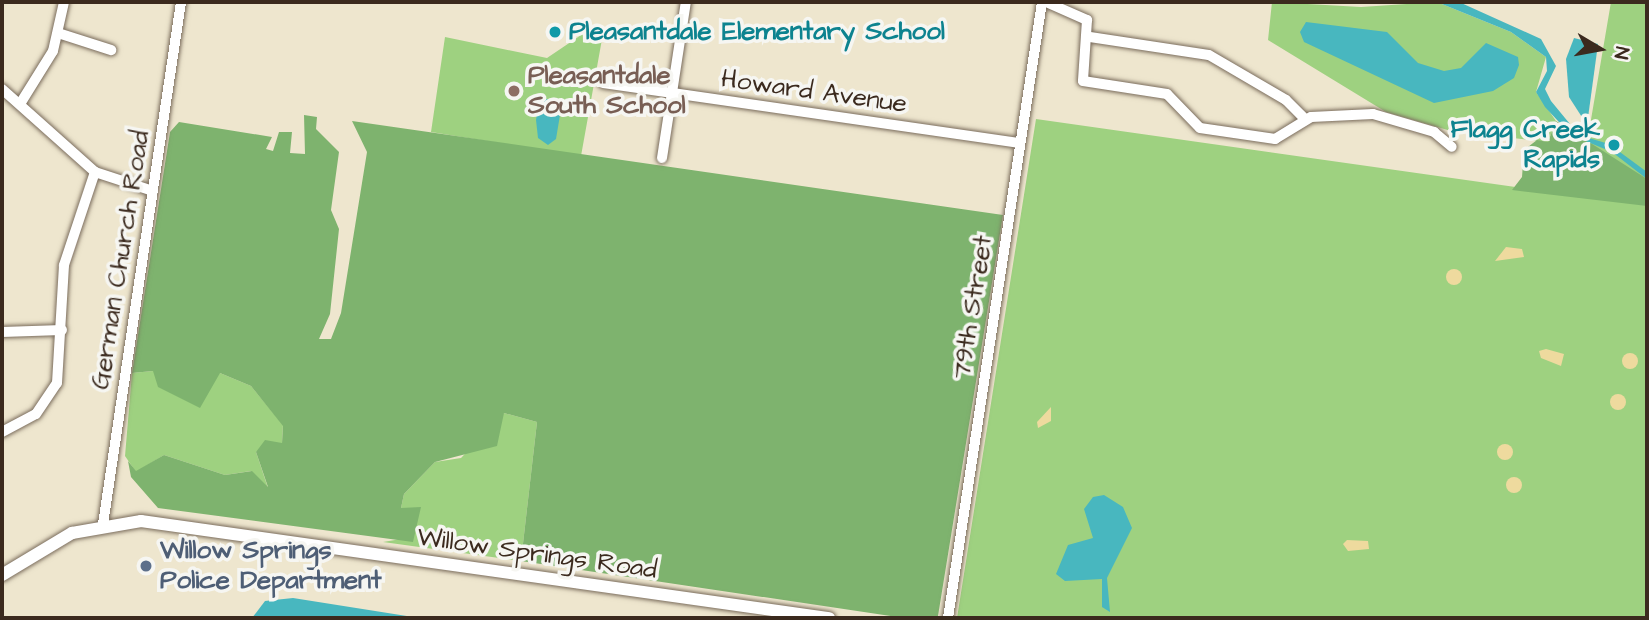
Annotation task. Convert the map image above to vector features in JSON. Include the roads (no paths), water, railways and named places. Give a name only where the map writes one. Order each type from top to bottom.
[{"type":"main road","name":"Willow Springs Road","points":[[2,575],[60,538],[103,524],[176,524],[829,618]]},
{"type":"street","points":[[20,104],[42,76],[58,33],[64,2]]},
{"type":"street","name":"German Church Road","points":[[103,524],[181,2]]},
{"type":"street","points":[[662,158],[686,2]]},
{"type":"street","points":[[1044,2],[1083,15],[1090,37],[1083,81],[1167,94],[1200,128],[1275,139],[1304,119],[1373,114],[1434,132],[1452,148]]},
{"type":"street","name":"79th Street","points":[[948,618],[1019,143],[1044,2]]},
{"type":"street","points":[[58,33],[111,50]]},
{"type":"street","points":[[1090,37],[1209,55],[1286,100],[1304,119]]},
{"type":"street","name":"Howard Avenue","points":[[603,83],[1019,143]]},
{"type":"street","points":[[2,89],[95,172],[153,191]]},
{"type":"street","points":[[2,432],[36,414],[52,393],[62,330],[64,265],[95,172]]},
{"type":"street","points":[[2,332],[62,330]]},
{"type":"water","points":[[1437,2],[1459,2],[1541,39],[1556,66],[1545,89],[1551,101],[1579,135],[1609,144],[1647,172],[1647,179],[1612,152],[1571,135],[1545,107],[1536,92],[1547,71],[1546,57],[1511,32]]},
{"type":"water","points":[[1306,22],[1387,32],[1418,63],[1444,71],[1461,68],[1486,43],[1518,57],[1519,65],[1514,78],[1493,91],[1434,103],[1304,42],[1300,32]]},
{"type":"water","points":[[1574,38],[1598,44],[1587,125],[1569,97],[1566,59]]},
{"type":"water","points":[[547,99],[562,103],[556,139],[548,145],[538,138],[536,120],[539,101]]},
{"type":"water","points":[[1104,495],[1123,507],[1132,528],[1107,578],[1110,612],[1102,607],[1102,579],[1065,581],[1056,574],[1068,545],[1093,538],[1084,509],[1093,497]]},
{"type":"water","points":[[293,598],[415,618],[252,618],[265,601]]},
{"type":"place","name":"Pleasantdale Elementary School","points":[[555,32]]},
{"type":"place","name":"Pleasantdale South School","points":[[514,91]]},
{"type":"place","name":"Flagg Creek Rapids","points":[[1614,145]]},
{"type":"place","name":"Willow Springs Police Department","points":[[146,566]]}]
